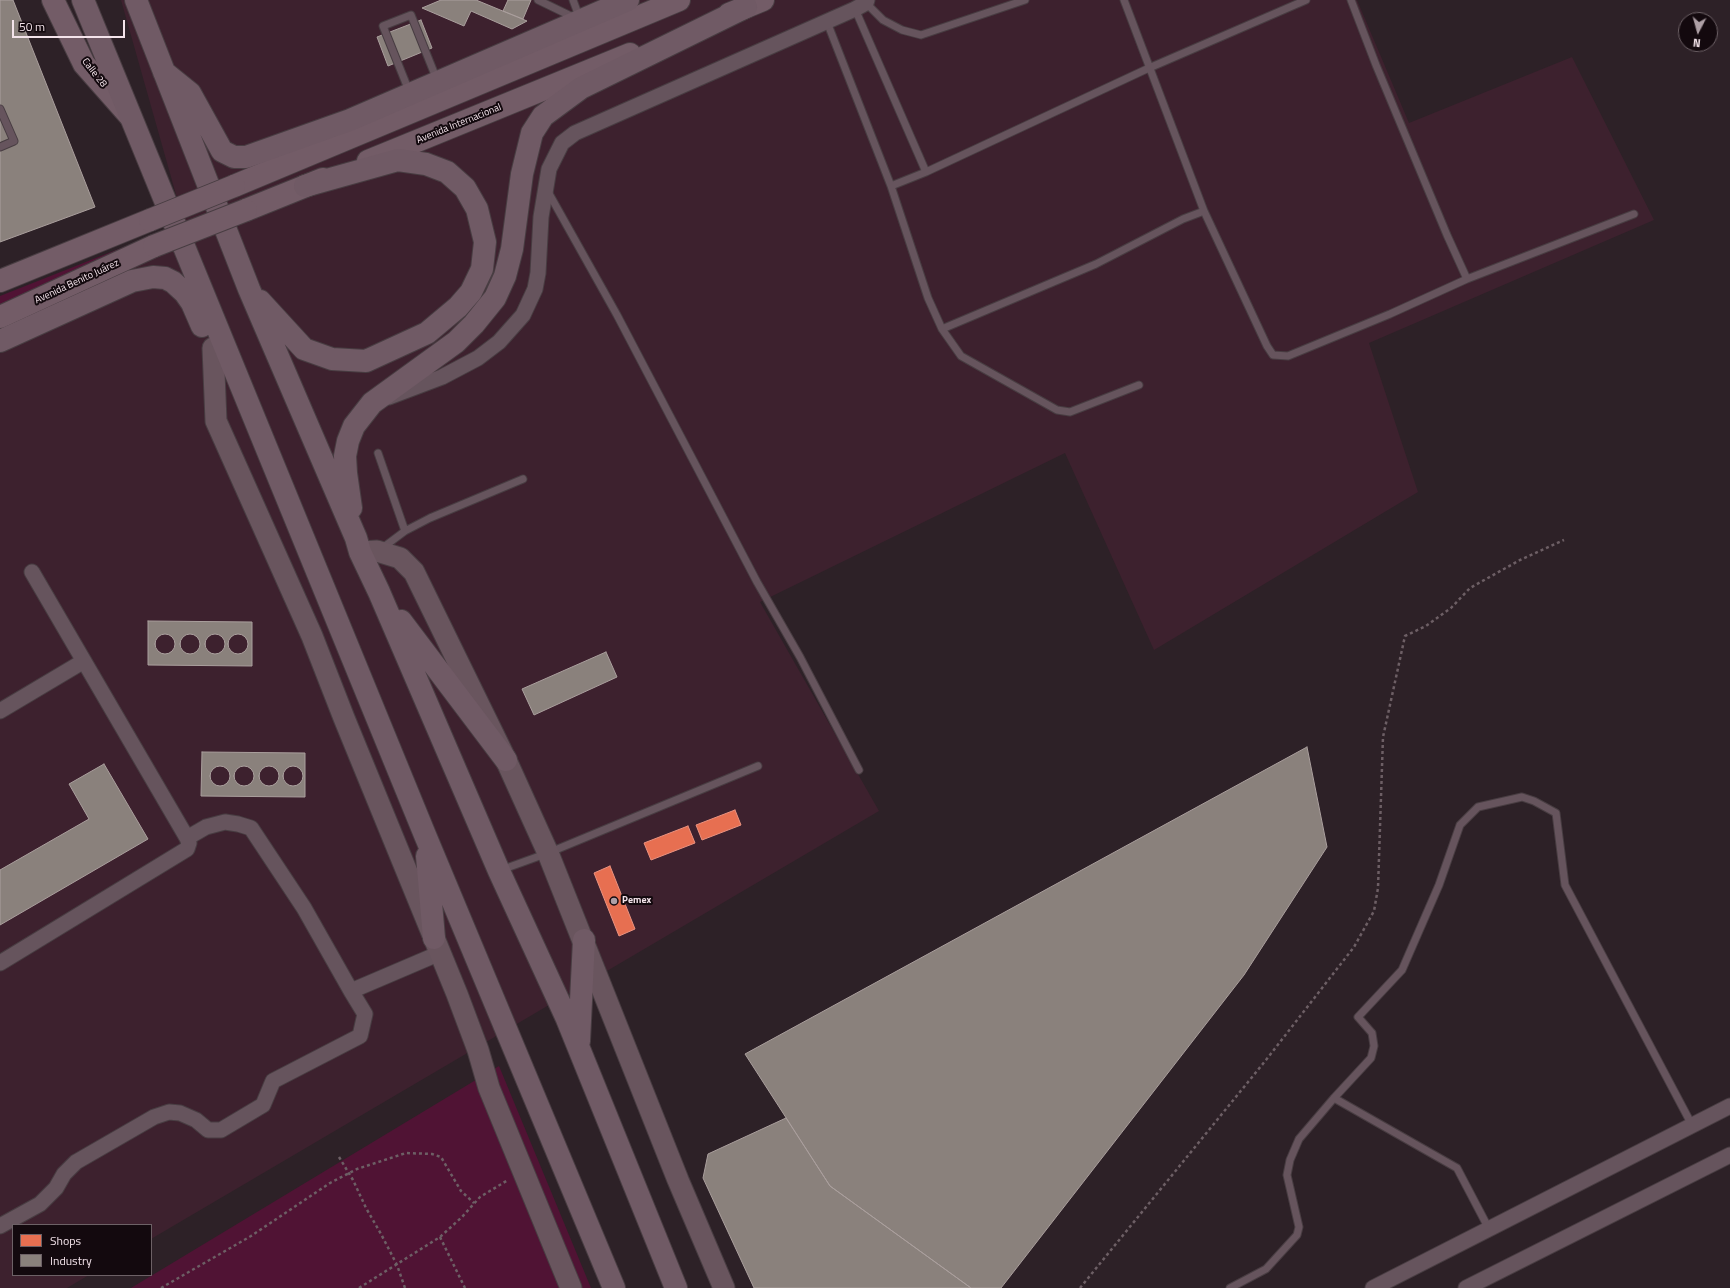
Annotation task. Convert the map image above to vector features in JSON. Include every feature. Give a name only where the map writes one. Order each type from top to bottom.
[{"type":"highway","points":[[83,0],[425,835],[614,1288]]},
{"type":"highway","points":[[136,0],[249,289],[364,547]]},
{"type":"highway","points":[[163,71],[190,93],[222,151],[234,157],[246,157],[350,120],[628,0]]},
{"type":"highway","points":[[676,1288],[567,1019],[499,871],[379,592],[364,547],[346,473],[345,456],[348,441],[354,426],[372,403],[456,342],[474,324],[495,298],[505,276],[512,249],[522,174],[532,133],[543,116],[581,88],[754,3]]},
{"type":"highway","points":[[249,289],[304,349],[332,359],[366,361],[427,333],[458,307],[472,292],[482,269],[485,242],[477,209],[465,188],[447,172],[426,164],[398,160],[305,186]]},
{"type":"highway","points":[[0,341],[132,281],[153,277],[165,278],[173,282],[185,293],[192,303],[248,427],[268,450]]},
{"type":"highway","points":[[379,592],[506,760]]},
{"type":"highway","points":[[425,835],[437,945]]},
{"type":"highway","points":[[579,1048],[584,940]]},
{"type":"main road","name":"Calle 28","points":[[53,0],[84,64],[132,119]]},
{"type":"main road","points":[[0,281],[234,186],[679,0]]},
{"type":"main road","name":"Avenida Internacional","points":[[154,246],[754,3]]},
{"type":"main road","name":"Avenida Benito Juárez","points":[[0,317],[154,246]]},
{"type":"main road","points":[[213,348],[216,421],[312,636],[457,994],[478,1050],[489,1088],[522,1172],[571,1288]]},
{"type":"main road","points":[[364,547],[400,558],[414,572],[506,760],[548,853],[584,940],[676,1172],[724,1288]]},
{"type":"street","points":[[372,403],[416,388],[472,362],[500,342],[524,315],[535,289],[538,273],[541,217],[549,169],[562,143],[575,134],[827,22],[863,4]]},
{"type":"street","points":[[0,963],[187,849],[189,844],[187,838],[32,572]]},
{"type":"street","points":[[0,711],[84,661]]},
{"type":"street","points":[[0,1226],[40,1204],[56,1188],[64,1174],[76,1162],[154,1117],[170,1112],[180,1113],[196,1120],[208,1130],[221,1130],[263,1104],[273,1081],[360,1036],[365,1014],[304,908],[251,828],[225,822],[206,827],[187,838]]},
{"type":"street","points":[[351,991],[437,945]]},
{"type":"street","points":[[1373,1288],[1730,1106]]},
{"type":"street","points":[[1466,1288],[1730,1155]]},
{"type":"lane","points":[[538,0],[580,21]]},
{"type":"lane","points":[[573,0],[580,21]]},
{"type":"lane","points":[[863,4],[883,20],[902,30],[920,35],[1024,0]]},
{"type":"lane","points":[[1124,0],[1204,211],[1267,346],[1273,355],[1288,356],[1390,314],[1467,279],[1634,214]]},
{"type":"lane","points":[[891,186],[926,172],[1149,68],[1306,0]]},
{"type":"lane","points":[[1351,0],[1379,72],[1467,279]]},
{"type":"lane","points":[[863,4],[926,172]]},
{"type":"lane","points":[[410,94],[383,26],[411,14],[438,82]]},
{"type":"lane","points":[[827,22],[891,186],[928,298],[942,329],[961,356],[1056,410],[1070,412],[1140,385]]},
{"type":"lane","points":[[0,109],[14,141],[0,147]]},
{"type":"lane","points":[[546,188],[617,314],[757,582],[800,657],[859,770]]},
{"type":"lane","points":[[942,329],[1096,264],[1204,211]]},
{"type":"lane","points":[[378,453],[405,531]]},
{"type":"lane","points":[[364,547],[405,531],[430,518],[523,479]]},
{"type":"lane","points":[[499,871],[548,853],[758,766]]},
{"type":"lane","points":[[1230,1288],[1266,1269],[1297,1235],[1299,1227],[1287,1175],[1290,1160],[1299,1139],[1371,1058],[1374,1046],[1372,1033],[1358,1018],[1402,970],[1439,885],[1460,825],[1478,807],[1522,797],[1534,801],[1556,813],[1565,885],[1692,1125]]},
{"type":"lane","points":[[1334,1098],[1457,1168],[1489,1229]]},
{"type":"path","points":[[1080,1288],[1221,1116],[1354,947],[1374,911],[1378,888],[1383,737],[1405,636],[1426,626],[1451,608],[1470,588],[1520,560],[1564,540]]},
{"type":"path","points":[[161,1288],[251,1236],[330,1183],[349,1173],[406,1153],[432,1154],[441,1157],[461,1191],[474,1203]]},
{"type":"path","points":[[339,1157],[349,1173],[397,1265],[405,1288]]},
{"type":"path","points":[[359,1288],[440,1237],[462,1217],[480,1196],[522,1172]]},
{"type":"path","points":[[440,1237],[466,1288]]},
{"type":"shaded area","points":[[121,0],[1357,0],[1409,123],[1572,57],[1654,220],[1369,343],[1418,492],[1154,650],[1065,453],[760,602],[879,811],[152,1238],[152,1224],[12,1224],[12,1276],[87,1276],[67,1288],[0,1288],[0,320],[188,237]]},
{"type":"shaded area","points":[[154,235],[0,305],[0,296]]},
{"type":"shaded area","points":[[499,1066],[591,1288],[131,1288]]},
{"type":"building: Shops","points":[[735,810],[741,825],[702,840],[696,825]]},
{"type":"building: Shops","points":[[688,826],[695,843],[651,860],[644,843]]},
{"type":"building: Shops","name":"Pemex","points":[[610,866],[635,929],[619,936],[594,873]]},
{"type":"building: Industry","points":[[0,0],[13,0],[95,207],[0,242]]},
{"type":"building: Industry","points":[[441,0],[476,0],[527,21],[512,29],[471,11],[464,26],[422,8]]},
{"type":"building: Industry","points":[[508,0],[531,0],[523,19],[503,11]]},
{"type":"building: Industry","points":[[421,20],[432,48],[388,66],[377,37]]},
{"type":"building: Industry","points":[[148,621],[252,622],[252,666],[148,665]]},
{"type":"building: Industry","points":[[161,634],[169,634],[175,640],[175,648],[169,654],[161,654],[155,648],[155,640]]},
{"type":"building: Industry","points":[[186,634],[194,634],[200,640],[200,648],[194,654],[186,654],[180,648],[180,640]]},
{"type":"building: Industry","points":[[211,634],[219,634],[225,640],[225,648],[219,654],[211,654],[205,648],[205,640]]},
{"type":"building: Industry","points":[[234,634],[242,634],[248,640],[248,648],[242,654],[234,654],[228,648],[228,640]]},
{"type":"building: Industry","points":[[606,652],[617,677],[534,715],[522,689]]},
{"type":"building: Industry","points":[[1307,747],[1327,847],[1244,975],[1001,1288],[971,1288],[830,1186],[745,1054]]},
{"type":"building: Industry","points":[[202,752],[305,753],[305,797],[201,796]]},
{"type":"building: Industry","points":[[104,764],[148,839],[0,925],[0,870],[89,819],[69,784]]},
{"type":"building: Industry","points":[[216,766],[224,766],[230,772],[230,780],[224,786],[216,786],[210,780],[210,772]]},
{"type":"building: Industry","points":[[240,766],[248,766],[254,772],[254,780],[248,786],[240,786],[234,780],[234,772]]},
{"type":"building: Industry","points":[[265,766],[273,766],[279,772],[279,780],[273,786],[265,786],[259,780],[259,772]]},
{"type":"building: Industry","points":[[289,766],[297,766],[303,772],[303,780],[297,786],[289,786],[283,780],[283,772]]},
{"type":"building: Industry","points":[[786,1118],[830,1186],[971,1288],[754,1288],[703,1178],[708,1154]]},
{"type":"place","name":"Pemex","points":[[614,901]]}]
